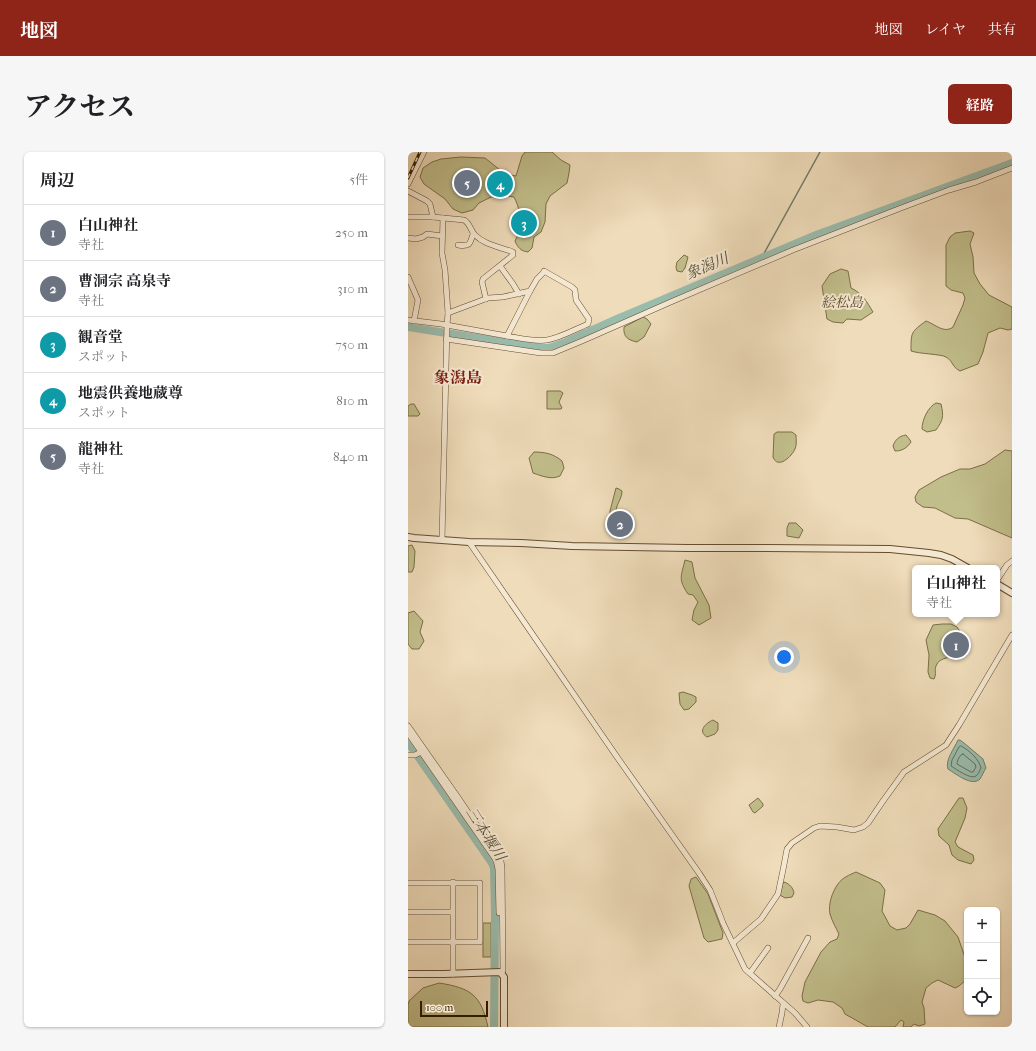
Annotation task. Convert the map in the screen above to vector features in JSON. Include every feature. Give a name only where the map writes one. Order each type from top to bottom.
[{"type":"street","points":[[408,184],[424,152]]},
{"type":"street","points":[[446,338],[541,353],[553,352],[794,250],[901,208],[1012,168]]},
{"type":"street","points":[[408,191],[430,204],[433,217]]},
{"type":"street","points":[[408,217],[433,217],[464,220],[467,222],[473,234],[480,240],[498,248],[513,252],[513,255],[483,279],[482,282],[486,299]]},
{"type":"street","points":[[442,540],[446,338],[448,313],[445,270],[442,253],[443,218]]},
{"type":"street","points":[[408,238],[416,239],[427,234],[442,236]]},
{"type":"street","points":[[458,245],[468,246],[473,234]]},
{"type":"street","points":[[500,266],[519,294]]},
{"type":"street","points":[[408,320],[447,325],[528,340],[542,341],[550,340],[588,324],[589,319],[576,300],[576,290],[543,272],[530,291],[507,336]]},
{"type":"street","points":[[408,277],[418,300],[414,321]]},
{"type":"street","points":[[448,313],[486,299],[530,291]]},
{"type":"street","points":[[410,538],[469,542],[687,548],[890,550],[929,552],[952,559],[963,565]]},
{"type":"street","points":[[469,542],[699,873],[710,890],[723,923],[745,968],[807,1027]]},
{"type":"street","points":[[1000,576],[1007,565],[1012,561]]},
{"type":"street","points":[[1000,586],[1012,593]]},
{"type":"street","points":[[733,944],[761,918],[778,894],[787,849],[792,843],[814,828],[820,826],[854,830],[863,827],[868,823],[904,772],[946,745],[1012,635]]},
{"type":"street","points":[[408,726],[501,861],[501,972]]},
{"type":"street","points":[[408,733],[496,860],[498,869],[501,972],[504,977],[504,1027]]},
{"type":"street","points":[[408,755],[416,755],[421,752]]},
{"type":"street","points":[[408,882],[480,882],[480,942],[408,942]]},
{"type":"street","points":[[453,882],[453,974]]},
{"type":"street","points":[[408,912],[452,912]]},
{"type":"street","points":[[775,996],[808,938]]},
{"type":"street","points":[[750,973],[768,948]]},
{"type":"street","points":[[408,974],[501,972]]},
{"type":"street","points":[[779,1027],[782,1017],[783,1004]]},
{"type":"green space","points":[[525,152],[552,152],[561,160],[570,165],[567,183],[550,196],[546,204],[545,222],[541,232],[534,237],[532,248],[528,252],[520,249],[515,241],[519,234],[521,221],[519,209],[514,197],[491,197],[479,203],[473,210],[462,213],[453,209],[445,199],[424,184],[420,177],[423,168],[432,162],[441,159],[461,157],[485,158],[505,174],[516,176],[522,156]]},
{"type":"green space","points":[[970,231],[974,233],[970,244],[974,273],[980,284],[989,295],[1012,307],[1012,329],[1008,330],[1000,328],[988,333],[978,364],[960,371],[955,368],[946,357],[911,351],[911,340],[915,330],[926,321],[943,329],[950,329],[953,327],[965,298],[963,293],[951,290],[946,286],[946,245],[950,237],[955,233]]},
{"type":"green space","points":[[684,255],[688,257],[685,268],[682,272],[677,271],[677,262]]},
{"type":"green space","name":"絵松島","points":[[841,269],[848,271],[851,288],[861,295],[873,312],[861,320],[847,319],[843,323],[833,322],[827,319],[822,286],[830,274]]},
{"type":"green space","points":[[643,317],[651,324],[644,337],[637,342],[625,336],[624,327]]},
{"type":"green space","points":[[547,391],[560,391],[563,393],[559,402],[562,408],[561,409],[547,409]]},
{"type":"green space","points":[[936,403],[941,404],[943,415],[936,430],[927,432],[922,429],[923,422],[928,411]]},
{"type":"green space","points":[[414,404],[420,414],[418,416],[408,416],[408,406]]},
{"type":"green space","points":[[777,432],[792,432],[796,435],[795,449],[788,458],[781,462],[775,461],[773,457],[774,434]]},
{"type":"green space","points":[[906,435],[911,442],[904,449],[895,451],[893,446],[895,442],[899,437]]},
{"type":"green space","points":[[1005,450],[1012,451],[1012,538],[968,519],[955,518],[935,508],[923,507],[916,502],[915,497],[919,490],[941,477],[960,469],[970,469],[985,464]]},
{"type":"green space","points":[[534,452],[549,454],[562,461],[564,468],[560,476],[550,478],[533,473],[529,458]]},
{"type":"green space","points":[[616,488],[622,491],[622,493],[617,506],[613,529],[611,528],[610,511]]},
{"type":"green space","points":[[789,523],[796,523],[803,530],[799,538],[787,536],[787,528]]},
{"type":"green space","points":[[412,545],[415,551],[414,567],[412,572],[408,572],[408,546]]},
{"type":"green space","points":[[685,560],[692,562],[695,578],[709,605],[711,618],[699,625],[692,620],[694,610],[698,602],[693,595],[688,594],[681,578]]},
{"type":"green space","points":[[414,611],[423,621],[420,632],[424,641],[419,649],[412,649],[408,644],[408,613]]},
{"type":"green space","points":[[951,624],[957,627],[967,642],[967,649],[962,654],[940,660],[935,668],[934,679],[930,678],[928,672],[929,655],[926,640],[933,625]]},
{"type":"green space","points":[[683,692],[696,697],[696,702],[689,709],[684,710],[680,704],[679,693]]},
{"type":"green space","points":[[713,720],[718,723],[718,730],[715,734],[707,737],[703,732],[704,727]]},
{"type":"green space","points":[[758,798],[763,806],[755,813],[749,805]]},
{"type":"green space","points":[[959,798],[963,798],[967,808],[965,818],[955,842],[958,847],[973,855],[974,860],[971,864],[958,860],[952,855],[949,845],[939,836],[938,829]]},
{"type":"green space","points":[[856,872],[880,883],[885,890],[882,911],[890,926],[897,930],[906,928],[918,910],[935,915],[945,921],[958,937],[964,954],[964,982],[955,988],[938,980],[926,988],[922,1002],[925,1024],[919,1026],[914,1024],[911,1027],[903,1027],[904,1022],[901,1020],[895,1027],[868,1027],[845,1014],[842,1008],[833,1002],[818,1000],[808,1003],[803,1001],[802,996],[805,982],[821,952],[830,942],[837,939],[839,934],[830,914],[830,903],[836,887],[848,876]]},
{"type":"green space","points":[[696,877],[708,894],[723,933],[722,939],[708,942],[704,938],[689,886],[691,879]]},
{"type":"green space","points":[[784,882],[790,885],[793,889],[794,893],[792,897],[785,898],[780,895]]},
{"type":"green space","points":[[483,923],[491,923],[491,957],[483,957]]},
{"type":"green space","points":[[439,983],[459,987],[473,995],[482,1007],[488,1027],[408,1027],[409,1001],[423,988]]},
{"type":"water","points":[[958,740],[964,743],[983,759],[986,768],[980,779],[977,781],[968,781],[948,769],[947,766],[949,758]]},
{"type":"waterway","points":[[762,257],[820,152]]},
{"type":"waterway","name":"象潟川","points":[[408,327],[549,348],[816,235],[1012,163]]},
{"type":"waterway","name":"三本堰川","points":[[408,742],[494,868],[494,1027]]},
{"type":"railway","points":[[408,178],[420,152]]},
{"type":"place","name":"龍神社","points":[[467,183]]},
{"type":"place","name":"地震供養地蔵尊","points":[[500,184]]},
{"type":"place","name":"観音堂","points":[[524,223]]},
{"type":"place","name":"曹洞宗 高泉寺","points":[[620,524]]},
{"type":"place","name":"白山神社","points":[[956,645]]},
{"type":"district","name":"象潟島","points":[[458,377]]}]
